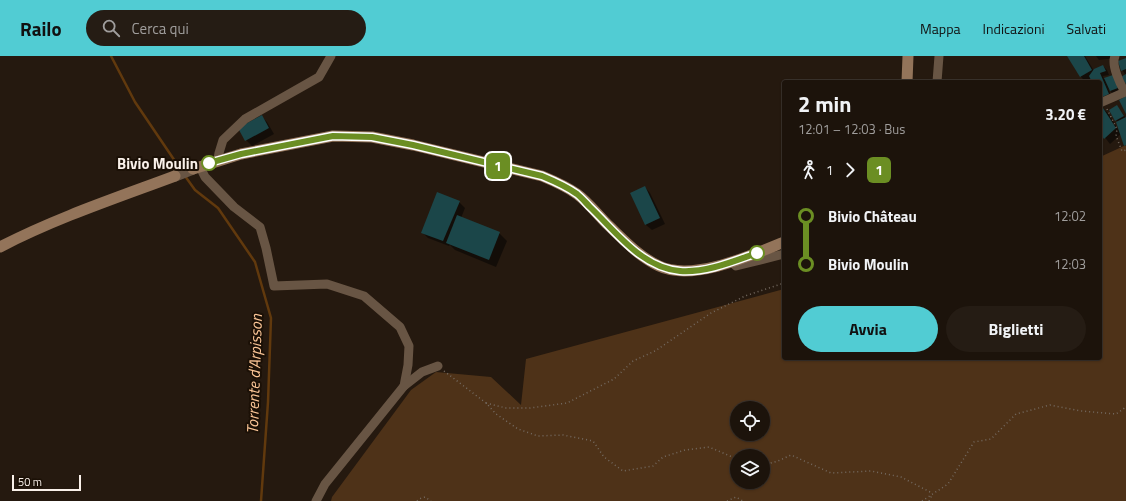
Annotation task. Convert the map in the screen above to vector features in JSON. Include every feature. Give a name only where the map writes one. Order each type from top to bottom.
[{"type":"main road","points":[[907,80],[908,56]]},
{"type":"main road","points":[[196,168],[241,154],[333,136],[372,137],[413,145],[542,176],[561,184],[578,194],[632,248],[660,267],[680,271],[701,270],[732,262],[782,243]]},
{"type":"main road","points":[[0,247],[27,233],[69,215],[175,176]]},
{"type":"street","points":[[218,160],[223,140],[245,119],[319,77],[331,56]]},
{"type":"street","points":[[937,80],[939,56]]},
{"type":"street","points":[[1102,102],[1125,92],[1118,78],[1114,59],[1115,56]]},
{"type":"street","points":[[175,176],[196,168],[234,207],[260,227],[274,286],[327,284],[364,296],[400,327],[409,346],[408,366],[404,386]]},
{"type":"street","points":[[732,262],[736,266],[782,254]]},
{"type":"street","points":[[316,501],[325,484],[404,386],[422,372],[438,366]]},
{"type":"path","points":[[1102,102],[1117,129],[1116,136],[1122,151],[1126,150]]},
{"type":"path","points":[[486,403],[506,408],[530,408],[567,404],[614,379],[633,361],[655,351],[711,312],[745,296],[782,284]]},
{"type":"path","points":[[438,366],[486,403],[496,414],[518,429],[538,436],[564,435],[593,441],[604,457],[623,471],[653,466],[663,457],[685,450],[709,446],[730,456]]},
{"type":"path","points":[[922,501],[932,493],[948,484],[974,442],[991,439],[1016,414],[1050,405],[1081,411],[1116,414],[1126,407]]},
{"type":"path","points":[[770,463],[791,455],[831,473],[871,471],[901,477],[932,493]]},
{"type":"path","points":[[929,501],[932,493]]},
{"type":"path","points":[[417,501],[425,497],[431,501]]},
{"type":"path","points":[[727,501],[736,497],[743,501]]},
{"type":"shaded area","points":[[1126,145],[1126,501],[331,501],[332,497],[411,390],[436,372],[491,377],[521,405],[526,359],[782,290],[782,360],[1102,360],[1102,156]]},
{"type":"building","points":[[1067,56],[1084,56],[1092,70],[1080,77]]},
{"type":"building","points":[[1126,58],[1126,69],[1121,71],[1118,61]]},
{"type":"building","points":[[1103,65],[1106,71],[1100,73],[1109,94],[1102,97],[1102,80],[1091,80],[1089,76],[1094,69]]},
{"type":"building","points":[[1126,74],[1126,84],[1121,77]]},
{"type":"building","points":[[1113,75],[1118,88],[1110,91],[1104,78]]},
{"type":"building","points":[[1126,96],[1126,114],[1119,100]]},
{"type":"building","points":[[1117,105],[1124,116],[1115,121],[1109,110]]},
{"type":"building","points":[[1102,107],[1116,128],[1104,139],[1102,136]]},
{"type":"building","points":[[262,115],[269,128],[245,141],[238,128]]},
{"type":"building","points":[[1126,117],[1126,145],[1124,146],[1116,122]]},
{"type":"building","points":[[645,186],[660,218],[645,225],[630,193]]},
{"type":"building","points":[[437,192],[460,201],[443,241],[421,233]]},
{"type":"building","points":[[457,215],[500,232],[489,260],[446,243]]},
{"type":"waterway","name":"Torrente d'Arpisson","points":[[111,56],[135,102],[181,170]]},
{"type":"waterway","name":"Torrente d'Arpisson","points":[[185,176],[195,190],[218,208],[255,262],[271,318],[268,402],[261,501]]},
{"type":"bus line","name":"1","points":[[209,163],[241,154],[333,136],[372,137],[413,145],[542,176],[561,184],[578,194],[632,248],[660,267],[680,271],[701,270],[732,262],[757,253]]},
{"type":"place","name":"Bivio Moulin","points":[[209,163]]}]
